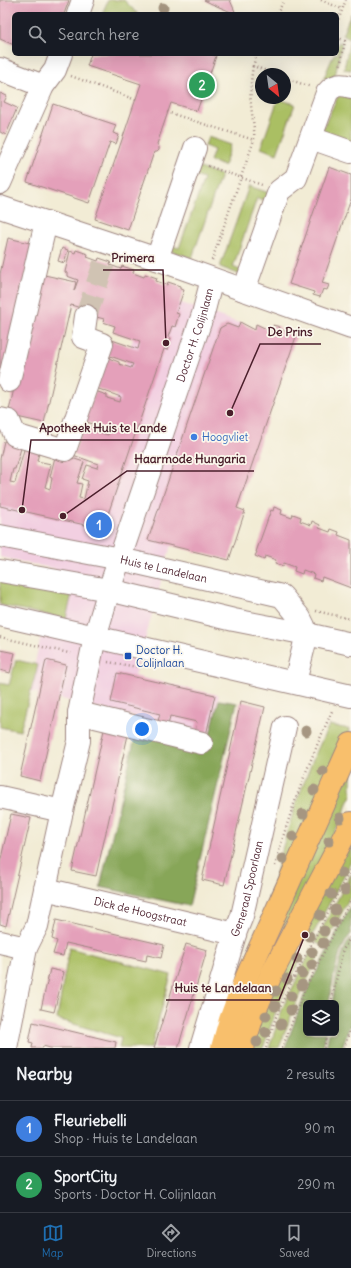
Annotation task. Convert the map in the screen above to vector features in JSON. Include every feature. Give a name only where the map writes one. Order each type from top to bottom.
[{"type":"main road","points":[[222,1048],[243,985],[351,744]]},
{"type":"main road","points":[[243,1048],[253,1015],[272,973],[351,823]]},
{"type":"street","points":[[79,12],[84,0]]},
{"type":"street","points":[[0,69],[53,70],[0,183]]},
{"type":"street","points":[[244,290],[279,191],[296,178],[311,138],[339,88]]},
{"type":"street","points":[[311,138],[351,152]]},
{"type":"street","points":[[156,259],[193,154]]},
{"type":"street","points":[[0,207],[46,222],[108,252],[156,259],[212,279]]},
{"type":"street","points":[[9,381],[46,222]]},
{"type":"street","name":"Doctor H. Colijnlaan","points":[[6,1048],[26,948],[37,926],[79,741],[79,713],[95,637],[109,590],[203,314],[212,279],[351,328]]},
{"type":"street","points":[[0,419],[9,421],[15,435],[66,450],[102,344],[83,337],[86,316]]},
{"type":"street","name":"Huis te Landelaan","points":[[0,536],[120,559],[282,596],[300,618],[307,634]]},
{"type":"street","points":[[0,571],[109,590],[234,620],[351,644]]},
{"type":"street","points":[[0,615],[351,696]]},
{"type":"street","points":[[295,682],[307,634]]},
{"type":"street","points":[[79,713],[202,743]]},
{"type":"street","name":"Generaal Spoorlaan","points":[[201,1048],[235,934],[242,916],[285,727]]},
{"type":"street","points":[[0,797],[62,811]]},
{"type":"street","name":"Dick de Hoogstraat","points":[[45,889],[235,934]]},
{"type":"street","points":[[0,942],[26,948]]},
{"type":"path","points":[[278,12],[284,0]]},
{"type":"path","points":[[321,0],[342,9]]},
{"type":"path","points":[[339,17],[346,0]]},
{"type":"path","points":[[291,79],[339,88],[345,41],[339,38]]},
{"type":"path","points":[[212,279],[209,270],[254,140],[255,126],[250,96],[253,66],[256,56]]},
{"type":"path","points":[[253,66],[258,68]]},
{"type":"path","points":[[53,70],[136,100]]},
{"type":"path","points":[[167,112],[254,140]]},
{"type":"path","points":[[193,154],[241,178],[279,191]]},
{"type":"path","points":[[329,719],[333,710]]},
{"type":"path","points":[[266,1048],[276,1017],[288,989],[351,868]]},
{"type":"path","points":[[282,1048],[306,987],[351,900]]},
{"type":"path","points":[[331,1000],[342,950],[351,936]]},
{"type":"path","points":[[344,1048],[351,1028]]},
{"type":"path","points":[[324,1048],[326,1036]]},
{"type":"shaded area","points":[[147,291],[242,324],[173,538],[135,676],[219,695],[209,735],[29,691],[55,569],[0,557],[0,482],[84,503]]},
{"type":"green space","points":[[108,0],[124,0],[136,12],[103,12]]},
{"type":"green space","points":[[351,14],[351,70],[344,69],[350,39],[342,35]]},
{"type":"green space","points":[[339,42],[342,43],[335,76],[328,79],[323,78],[333,56],[339,56]]},
{"type":"green space","points":[[339,94],[351,97],[351,145],[320,134]]},
{"type":"green space","points":[[276,104],[295,104],[277,154],[261,148]]},
{"type":"green space","points":[[208,137],[231,145],[224,166],[210,161],[214,150],[205,146]]},
{"type":"green space","points":[[197,167],[221,175],[192,258],[168,250],[170,245],[179,248],[204,179],[194,176]]},
{"type":"green space","points":[[249,186],[269,193],[266,201],[257,198],[233,267],[242,271],[241,275],[220,267]]},
{"type":"green space","points":[[0,581],[72,594],[66,619],[0,605]]},
{"type":"green space","points":[[16,660],[38,665],[20,731],[0,727],[0,683],[9,685]]},
{"type":"green space","points":[[219,700],[237,703],[189,906],[100,887],[136,733],[206,749]]},
{"type":"green space","points":[[329,725],[349,729],[347,741],[270,899],[268,898],[272,889],[295,806],[314,757]]},
{"type":"green space","points":[[351,753],[351,795],[343,817],[233,1026]]},
{"type":"green space","points":[[351,839],[351,862],[310,940],[306,938],[308,933],[303,930]]},
{"type":"green space","points":[[351,874],[351,895],[324,947],[315,942]]},
{"type":"green space","points":[[351,905],[351,934],[342,949],[339,958],[330,1000],[303,1000],[303,1036],[325,1036],[323,1048],[285,1048],[304,996]]},
{"type":"green space","points":[[351,938],[351,1022],[342,1048],[326,1048],[328,1036],[339,1036],[339,1000],[332,1000],[340,960]]},
{"type":"green space","points":[[69,948],[171,975],[151,1048],[119,1048],[121,1038],[57,1019]]},
{"type":"green space","points":[[312,949],[320,953],[296,1003],[279,1048],[269,1048],[283,1007]]},
{"type":"green space","points":[[297,955],[301,957],[279,1002],[263,1048],[247,1048],[289,956],[294,959]]},
{"type":"building","points":[[0,0],[69,0],[65,12],[12,12],[12,44],[0,39]]},
{"type":"building","points":[[204,0],[230,0],[235,12],[231,12]]},
{"type":"building","points":[[90,56],[216,56],[197,111],[171,103],[157,144],[159,150],[154,152],[128,230],[95,219],[141,84],[87,66]]},
{"type":"building","points":[[0,93],[7,96],[4,102],[17,108],[6,135],[0,132]]},
{"type":"building","points":[[53,104],[116,125],[113,133],[119,135],[116,144],[110,142],[89,203],[27,182]]},
{"type":"building","points":[[329,167],[351,175],[351,199],[322,283],[329,285],[327,290],[323,289],[320,297],[313,295],[314,292],[289,284]]},
{"type":"building","points":[[8,238],[34,244],[0,383],[0,274]]},
{"type":"building","points":[[62,248],[68,250],[64,263],[58,261]]},
{"type":"building","points":[[76,250],[88,254],[87,257],[98,261],[99,258],[111,262],[110,265],[121,269],[122,266],[134,270],[133,273],[144,277],[145,274],[157,278],[156,281],[167,285],[168,282],[180,286],[180,289],[184,290],[176,313],[179,314],[175,327],[172,326],[168,337],[171,338],[167,350],[164,349],[103,529],[0,506],[0,459],[4,441],[22,445],[10,482],[15,483],[25,446],[40,449],[37,461],[51,464],[45,487],[50,489],[52,478],[50,477],[56,453],[84,462],[77,483],[82,484],[79,498],[84,499],[88,481],[82,479],[87,465],[97,468],[98,464],[73,455],[84,424],[96,429],[95,431],[108,435],[110,430],[84,421],[95,391],[107,395],[107,398],[120,402],[121,397],[96,388],[106,357],[131,368],[133,364],[107,355],[112,340],[138,349],[140,341],[113,332],[115,326],[103,322],[104,319],[93,316],[81,308],[71,305],[44,423],[8,415],[40,274],[76,282],[74,291],[78,280],[67,276],[67,273],[65,272],[70,251],[75,253]]},
{"type":"building","points":[[240,322],[255,330],[256,324],[271,331],[273,325],[280,327],[279,329],[281,330],[295,334],[296,330],[298,331],[237,508],[245,511],[229,560],[148,540],[220,328],[227,324],[238,328]]},
{"type":"building","points":[[274,507],[282,510],[281,514],[292,518],[293,514],[301,517],[300,521],[311,525],[312,521],[320,525],[319,528],[330,532],[331,529],[339,532],[338,535],[351,540],[351,588],[322,577],[321,581],[313,578],[314,574],[303,570],[302,574],[294,571],[295,567],[284,563],[283,566],[275,563],[276,560],[265,556],[264,560],[255,556],[271,510],[273,511]]},
{"type":"building","points":[[0,650],[15,653],[10,673],[0,670]]},
{"type":"building","points":[[46,660],[66,665],[40,781],[20,776]]},
{"type":"building","points":[[117,673],[215,695],[205,740],[194,737],[197,722],[170,716],[167,731],[156,728],[160,714],[111,702]]},
{"type":"building","points":[[241,701],[265,707],[224,885],[202,880]]},
{"type":"building","points":[[104,730],[128,735],[96,876],[72,871]]},
{"type":"building","points":[[11,814],[31,818],[6,926],[0,924],[0,863]]},
{"type":"building","points":[[56,920],[164,945],[161,958],[147,955],[146,961],[66,943],[63,956],[53,954],[57,941],[52,939]]},
{"type":"building","points":[[186,944],[207,950],[178,1048],[154,1048]]},
{"type":"building","points":[[50,969],[64,972],[54,1012],[41,1009]]},
{"type":"building","points":[[33,1022],[116,1042],[115,1048],[50,1048],[43,1046],[43,1048],[32,1048],[33,1043],[29,1042]]},
{"type":"tunnel","points":[[86,316],[105,260]]},
{"type":"place","name":"SportCity","points":[[202,85]]},
{"type":"place","name":"Primera","points":[[166,343]]},
{"type":"place","name":"De Prins","points":[[230,413]]},
{"type":"place","name":"Hoogvliet","points":[[194,437]]},
{"type":"place","name":"Apotheek Huis te Lande","points":[[22,510]]},
{"type":"place","name":"Haarmode Hungaria","points":[[63,516]]},
{"type":"place","name":"Fleuriebelli","points":[[99,525]]},
{"type":"place","name":"Doctor H. Colijnlaan","points":[[128,656]]},
{"type":"place","name":"Huis te Landelaan","points":[[305,935]]}]
